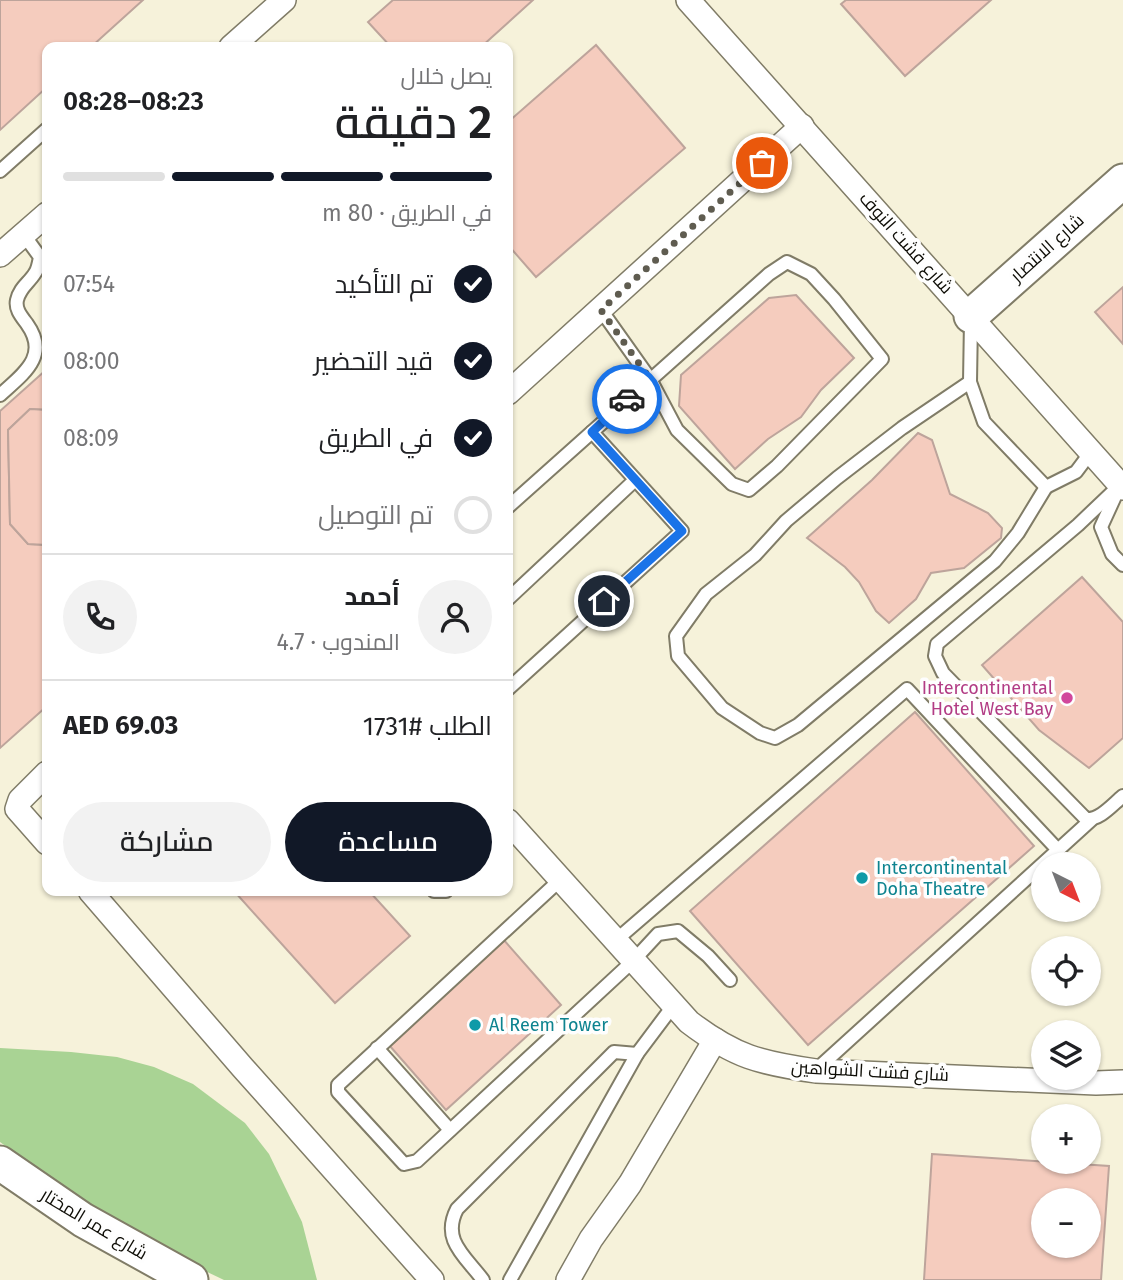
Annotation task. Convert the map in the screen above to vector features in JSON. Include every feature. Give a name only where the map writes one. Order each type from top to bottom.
[{"type":"main road","name":"شارع الانتصار","points":[[971,316],[1123,181]]},
{"type":"main road","name":"شارع عمر المختار","points":[[5,1178],[83,1220],[141,1269],[191,1280]]},
{"type":"street","points":[[237,42],[284,0]]},
{"type":"street","name":"شارع فشت النوف","points":[[688,0],[1122,487]]},
{"type":"street","points":[[513,389],[802,126]]},
{"type":"street","points":[[0,255],[42,218]]},
{"type":"street","points":[[42,778],[20,800],[17,809],[42,837]]},
{"type":"street","name":"شارع فشت الشواهين","points":[[513,832],[560,880],[673,1006],[715,1040],[747,1057],[772,1065],[816,1070],[1123,1082]]},
{"type":"street","points":[[94,896],[432,1280]]},
{"type":"street","points":[[568,1280],[591,1239],[630,1184],[715,1040]]},
{"type":"lane","points":[[0,171],[42,133]]},
{"type":"lane","points":[[0,395],[24,373],[33,362],[36,351],[35,339],[19,313],[16,302],[22,287],[36,272],[40,257],[24,234]]},
{"type":"lane","points":[[513,503],[650,379],[769,274],[786,262],[811,274],[882,359],[777,466],[749,490],[732,484],[677,430],[650,379],[601,310]]},
{"type":"lane","points":[[971,316],[970,382],[984,422],[1046,487]]},
{"type":"lane","points":[[970,382],[902,428],[837,478],[786,521],[755,555],[706,594],[676,636],[678,656],[722,708],[760,733],[775,738],[798,725],[995,561],[1018,533],[1046,487],[1076,472],[1091,452]]},
{"type":"lane","points":[[513,684],[682,531],[592,432]]},
{"type":"lane","points":[[513,594],[635,480]]},
{"type":"lane","points":[[1122,487],[1101,527],[1112,554],[1123,565]]},
{"type":"lane","points":[[1091,820],[1086,819],[943,673],[935,656],[937,644],[1122,487]]},
{"type":"lane","points":[[615,941],[907,688],[1058,850]]},
{"type":"lane","points":[[816,1070],[1091,820],[1100,816],[1123,796]]},
{"type":"lane","points":[[560,880],[338,1085],[338,1092],[404,1164],[413,1164],[633,961],[658,934],[678,931],[708,956],[730,980]]},
{"type":"lane","points":[[510,1280],[637,1054],[673,1006]]},
{"type":"lane","points":[[377,1048],[450,1130]]},
{"type":"lane","points":[[484,1280],[452,1240],[450,1223],[457,1209],[614,1052],[637,1054]]},
{"type":"green space","points":[[0,1048],[117,1057],[154,1067],[193,1084],[245,1123],[269,1154],[302,1222],[317,1280],[224,1280],[153,1246],[96,1213],[0,1142]]},
{"type":"building","points":[[0,0],[143,0],[97,42],[42,42],[42,92],[0,130]]},
{"type":"building","points":[[393,0],[533,0],[487,42],[386,42],[368,22]]},
{"type":"building","points":[[846,0],[991,0],[905,76],[841,4]]},
{"type":"building","points":[[596,45],[685,148],[536,277],[513,251],[513,118]]},
{"type":"building","points":[[1123,287],[1123,344],[1095,312]]},
{"type":"building","points":[[796,295],[854,358],[821,390],[801,417],[768,439],[735,469],[679,406],[681,375],[769,298]]},
{"type":"building","points":[[42,373],[42,410],[30,409],[8,430],[10,524],[28,544],[42,545],[42,710],[0,748],[0,411]]},
{"type":"building","points":[[30,409],[42,410],[42,545],[28,544],[10,524],[8,430]]},
{"type":"building","points":[[918,433],[932,440],[950,494],[988,513],[1002,528],[1001,538],[964,568],[931,573],[916,599],[889,623],[876,611],[859,582],[845,567],[807,538],[872,480]]},
{"type":"building","name":"Intercontinental Hotel West Bay","points":[[1082,577],[1123,622],[1123,738],[1089,768],[1039,730],[982,665]]},
{"type":"building","name":"Intercontinental Doha Theatre","points":[[915,712],[1034,846],[808,1045],[690,911]]},
{"type":"building","points":[[239,896],[374,896],[410,936],[335,1003]]},
{"type":"building","name":"Al Reem Tower","points":[[503,939],[561,1005],[446,1110],[389,1045]]},
{"type":"building","points":[[932,1154],[1031,1161],[1031,1174],[1101,1174],[1101,1165],[1109,1166],[1101,1280],[924,1280]]},
{"type":"way so far","points":[[627,399],[650,379],[601,310],[762,163]]},
{"type":"place","name":"Intercontinental Hotel West Bay","points":[[1067,698]]},
{"type":"place","name":"Intercontinental Doha Theatre","points":[[862,878]]},
{"type":"place","name":"Al Reem Tower","points":[[475,1025]]},
{"type":"route","points":[[604,601],[682,531],[592,432],[627,399]]}]
